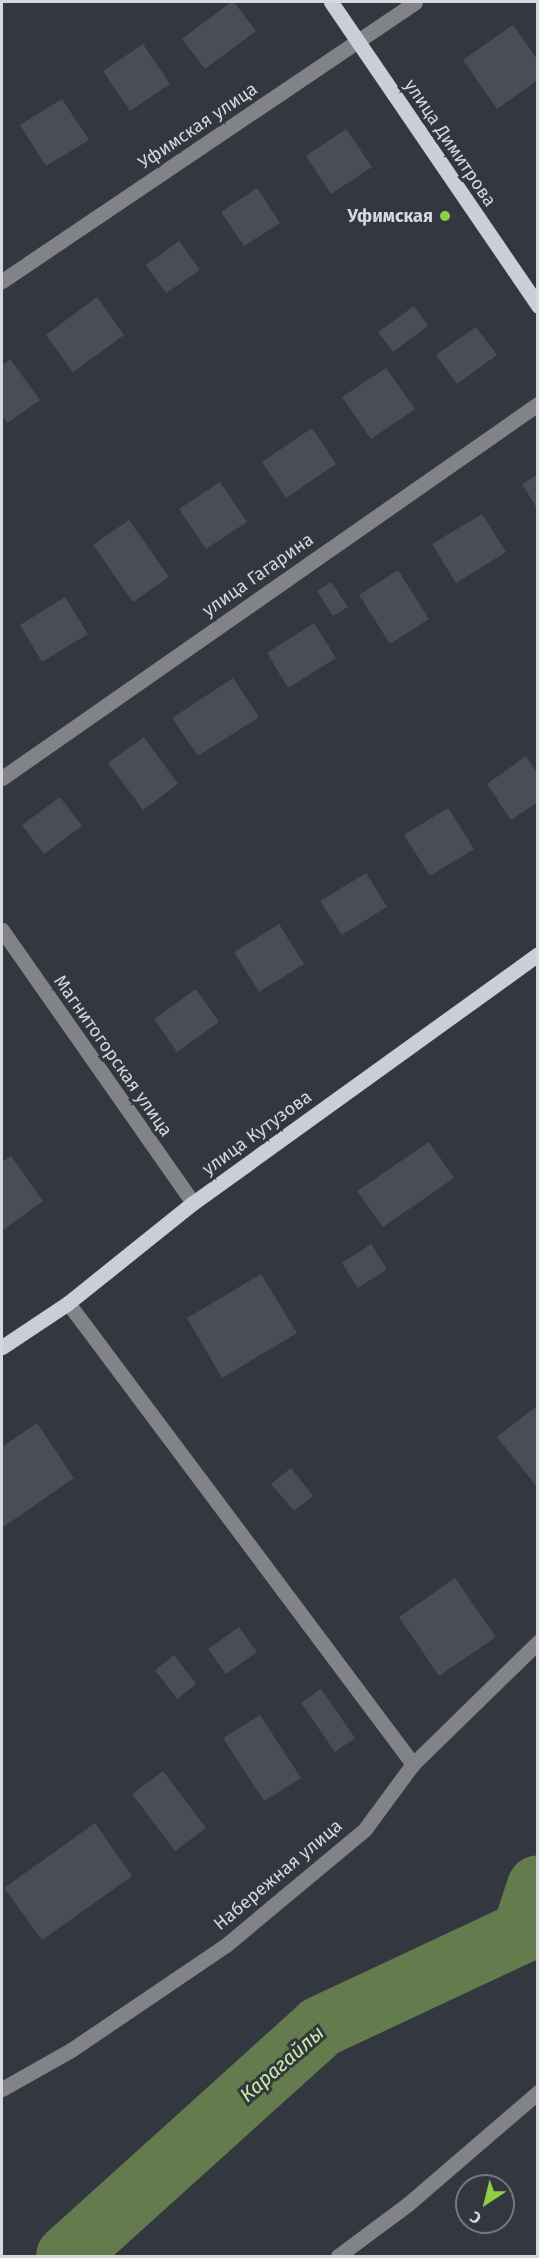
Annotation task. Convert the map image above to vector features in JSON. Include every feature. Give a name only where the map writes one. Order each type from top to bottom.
[{"type":"main road","name":"улица Димитрова","points":[[330,2],[537,306]]},
{"type":"main road","name":"улица Кутузова","points":[[2,1347],[68,1303],[193,1203],[537,954]]},
{"type":"street","name":"Уфимская улица","points":[[2,281],[415,2]]},
{"type":"street","name":"улица Гагарина","points":[[2,778],[537,404]]},
{"type":"street","name":"Магнитогорская улица","points":[[2,930],[193,1203]]},
{"type":"street","points":[[68,1303],[413,1764]]},
{"type":"street","name":"Набережная улица","points":[[2,2089],[71,2050],[226,1945],[365,1829],[413,1764],[537,1642]]},
{"type":"street","points":[[338,2256],[408,2204],[537,2092]]},
{"type":"building","points":[[234,2],[256,31],[205,69],[182,39]]},
{"type":"building","points":[[513,25],[538,60],[538,80],[497,109],[463,60]]},
{"type":"building","points":[[143,44],[170,84],[130,111],[103,71]]},
{"type":"building","points":[[62,99],[89,140],[46,166],[20,125]]},
{"type":"building","points":[[346,129],[372,167],[331,194],[306,156]]},
{"type":"building","points":[[257,188],[280,223],[244,246],[221,212]]},
{"type":"building","points":[[179,241],[200,270],[166,293],[146,265]]},
{"type":"building","points":[[97,297],[124,335],[73,372],[46,335]]},
{"type":"building","points":[[414,306],[428,326],[393,352],[378,332]]},
{"type":"building","points":[[476,327],[497,355],[457,384],[436,355]]},
{"type":"building","points":[[10,359],[40,400],[7,423],[2,416],[2,366]]},
{"type":"building","points":[[386,368],[415,409],[371,439],[342,397]]},
{"type":"building","points":[[312,428],[336,464],[286,498],[262,462]]},
{"type":"building","points":[[538,474],[538,510],[522,484]]},
{"type":"building","points":[[220,482],[247,522],[206,549],[179,509]]},
{"type":"building","points":[[482,514],[506,552],[456,583],[432,544]]},
{"type":"building","points":[[129,520],[169,577],[133,602],[93,545]]},
{"type":"building","points":[[398,570],[429,619],[390,644],[359,595]]},
{"type":"building","points":[[331,582],[348,607],[333,616],[317,591]]},
{"type":"building","points":[[65,597],[88,634],[42,662],[20,625]]},
{"type":"building","points":[[314,623],[336,658],[288,688],[267,653]]},
{"type":"building","points":[[233,678],[259,717],[198,756],[172,718]]},
{"type":"building","points":[[144,737],[178,784],[143,810],[108,763]]},
{"type":"building","points":[[526,756],[538,774],[538,802],[511,820],[487,784]]},
{"type":"building","points":[[60,797],[82,826],[44,854],[22,825]]},
{"type":"building","points":[[448,808],[474,849],[430,876],[404,835]]},
{"type":"building","points":[[366,873],[387,907],[342,935],[320,901]]},
{"type":"building","points":[[279,924],[304,964],[259,992],[234,952]]},
{"type":"building","points":[[196,989],[219,1022],[177,1052],[154,1019]]},
{"type":"building","points":[[429,1142],[454,1178],[383,1227],[357,1191]]},
{"type":"building","points":[[11,1156],[43,1201],[2,1231],[2,1162]]},
{"type":"building","points":[[371,1244],[387,1269],[358,1288],[342,1263]]},
{"type":"building","points":[[261,1274],[297,1333],[222,1378],[187,1318]]},
{"type":"building","points":[[538,1405],[538,1488],[497,1437]]},
{"type":"building","points":[[37,1423],[74,1478],[2,1528],[2,1447]]},
{"type":"building","points":[[291,1468],[313,1496],[294,1511],[271,1484]]},
{"type":"building","points":[[455,1578],[496,1637],[439,1676],[399,1617]]},
{"type":"building","points":[[239,1627],[257,1652],[226,1674],[208,1649]]},
{"type":"building","points":[[174,1655],[196,1684],[177,1699],[155,1670]]},
{"type":"building","points":[[321,1689],[355,1738],[335,1752],[301,1703]]},
{"type":"building","points":[[260,1715],[301,1778],[264,1801],[223,1738]]},
{"type":"building","points":[[163,1771],[206,1828],[175,1851],[132,1794]]},
{"type":"building","points":[[95,1823],[132,1876],[42,1940],[4,1888]]},
{"type":"waterway","name":"Карагайлы","points":[[67,2256],[320,2027],[523,1932],[538,1886]]},
{"type":"place","name":"Уфимская","points":[[445,216]]}]
